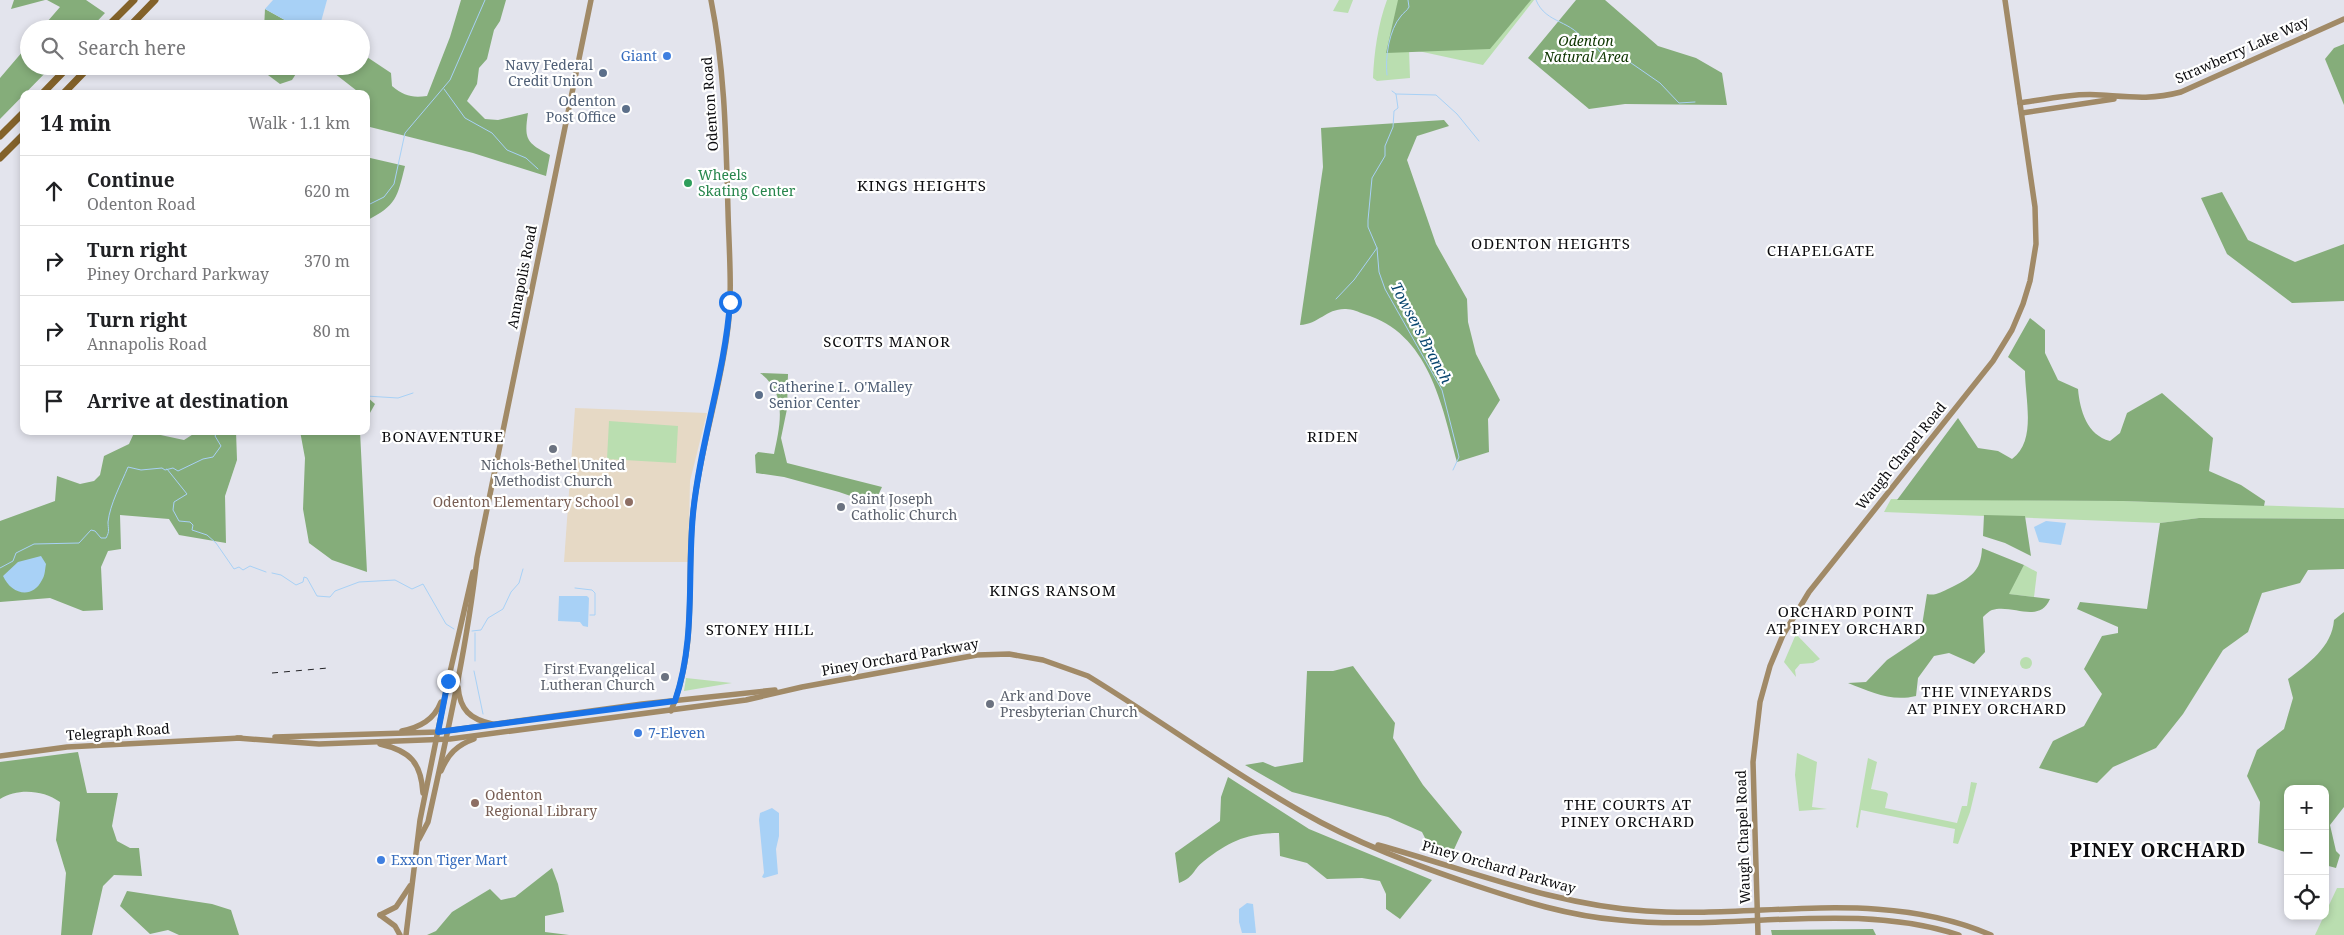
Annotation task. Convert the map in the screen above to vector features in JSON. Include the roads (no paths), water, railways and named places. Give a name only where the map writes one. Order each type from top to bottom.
[{"type":"highway","points":[[114,20],[134,0]]},
{"type":"highway","points":[[136,20],[155,0]]},
{"type":"highway","points":[[46,90],[60,75]]},
{"type":"highway","points":[[67,90],[81,75]]},
{"type":"highway","points":[[0,136],[20,116]]},
{"type":"highway","points":[[0,158],[20,138]]},
{"type":"main road","name":"Annapolis Road","points":[[420,839],[428,822],[457,682],[468,626],[477,558],[591,0]]},
{"type":"main road","name":"Odenton Road","points":[[671,711],[685,664],[689,639],[693,515],[698,471],[725,351],[730,302],[723,84],[711,0]]},
{"type":"main road","name":"Waugh Chapel Road","points":[[1758,935],[1752,762],[1760,702],[1770,666],[1783,635],[1809,592],[1993,361],[2012,330],[2030,281],[2036,244],[2035,207],[2005,0]]},
{"type":"main road","name":"Strawberry Lake Way","points":[[2020,103],[2100,94],[2119,98],[2142,99],[2181,92],[2344,19]]},
{"type":"main road","name":"Strawberry Lake Way","points":[[2022,113],[2119,98]]},
{"type":"main road","name":"Annapolis Road","points":[[406,935],[411,884],[420,839],[424,801],[448,681],[477,558]]},
{"type":"main road","name":"Piney Orchard Parkway","points":[[444,740],[746,700],[787,690],[977,655],[1009,654],[1058,664],[1100,683],[1285,802],[1359,840],[1457,879],[1535,904],[1574,914],[1650,923],[1870,919],[1914,924],[1959,935]]},
{"type":"main road","points":[[388,734],[416,728],[427,721],[439,707],[448,681]]},
{"type":"main road","points":[[457,682],[461,703],[468,714],[476,720],[499,725]]},
{"type":"main road","name":"Piney Orchard Parkway","points":[[446,731],[745,692],[787,690]]},
{"type":"main road","name":"Telegraph Road","points":[[0,756],[67,747],[237,738],[446,731]]},
{"type":"main road","points":[[436,782],[445,761],[456,749],[466,742],[486,735]]},
{"type":"main road","name":"Telegraph Road","points":[[237,738],[319,744],[444,740]]},
{"type":"main road","points":[[370,742],[394,748],[413,760],[421,776],[424,801]]},
{"type":"main road","name":"Piney Orchard Parkway","points":[[1359,840],[1455,866],[1535,892],[1591,905],[1648,912],[1845,907],[1891,909],[1937,917],[1991,935]]},
{"type":"main road","points":[[400,935],[395,926],[380,915],[396,907],[411,884]]},
{"type":"water","points":[[273,0],[327,0],[321,20],[285,20],[265,9]]},
{"type":"water","points":[[2046,521],[2066,523],[2061,545],[2039,542],[2034,527]]},
{"type":"water","points":[[41,556],[46,564],[43,578],[38,586],[27,592],[11,587],[3,576],[18,562]]},
{"type":"water","points":[[559,596],[587,596],[589,598],[588,627],[583,626],[580,622],[558,621]]},
{"type":"water","points":[[772,808],[779,813],[779,836],[776,849],[778,874],[764,878],[762,877],[764,873],[759,820],[760,813]]},
{"type":"water","points":[[1247,903],[1253,904],[1256,933],[1242,933],[1239,922],[1239,909]]},
{"type":"waterway","points":[[370,204],[384,197],[394,184],[405,133],[450,80],[485,0]]},
{"type":"waterway","name":"Towsers Branch","points":[[1387,75],[1387,52],[1391,36],[1397,22],[1409,7],[1408,0]]},
{"type":"waterway","points":[[1536,0],[1546,14],[1574,30],[1586,44],[1595,46],[1601,53],[1615,53],[1621,56],[1660,83],[1679,103],[1695,102]]},
{"type":"waterway","points":[[444,89],[465,118],[492,133],[507,150],[526,158],[538,169]]},
{"type":"waterway","name":"Towsers Branch","points":[[1392,91],[1396,94],[1398,108],[1394,111],[1393,127],[1385,146],[1385,156],[1372,178],[1368,227],[1377,248],[1379,272],[1385,289],[1442,390],[1459,457],[1453,470]]},
{"type":"waterway","points":[[1396,94],[1436,95],[1457,114],[1479,141]]},
{"type":"waterway","points":[[1336,299],[1354,280],[1377,248]]},
{"type":"waterway","points":[[370,396],[398,398],[413,393]]},
{"type":"waterway","points":[[0,568],[13,561],[16,553],[34,544],[79,543],[91,530],[95,531],[101,538],[106,538],[111,508],[128,467],[141,470],[173,468],[178,471],[203,459],[213,457],[221,446],[216,435]]},
{"type":"waterway","points":[[167,469],[187,494],[174,502],[173,510],[179,521],[190,522],[193,525],[192,530],[207,535],[216,543],[234,569],[239,567],[243,570],[250,566],[266,572]]},
{"type":"waterway","points":[[472,631],[481,630],[488,618],[503,609],[511,592],[519,583],[523,569]]},
{"type":"waterway","points":[[272,573],[281,575],[296,585],[303,582],[304,577],[307,578],[317,596],[330,597],[335,591],[359,582],[395,580],[412,589],[423,584],[446,624],[454,629]]},
{"type":"waterway","points":[[575,588],[592,590],[595,593],[595,615],[590,615]]},
{"type":"waterway","points":[[475,633],[475,661]]},
{"type":"waterway","points":[[474,671],[483,714]]},
{"type":"railway","points":[[272,673],[328,668]]},
{"type":"place","name":"Giant","points":[[667,56]]},
{"type":"place","name":"Navy Federal Credit Union","points":[[603,73]]},
{"type":"place","name":"Odenton Post Office","points":[[626,109]]},
{"type":"place","name":"Wheels Skating Center","points":[[688,183]]},
{"type":"place","name":"Catherine L. O'Malley Senior Center","points":[[759,395]]},
{"type":"place","name":"Nichols-Bethel United Methodist Church","points":[[553,449]]},
{"type":"place","name":"Odenton Elementary School","points":[[629,502]]},
{"type":"place","name":"Saint Joseph Catholic Church","points":[[841,507]]},
{"type":"place","name":"First Evangelical Lutheran Church","points":[[665,677]]},
{"type":"place","name":"Ark and Dove Presbyterian Church","points":[[990,704]]},
{"type":"place","name":"7-Eleven","points":[[638,733]]},
{"type":"place","name":"Odenton Regional Library","points":[[475,803]]},
{"type":"place","name":"Exxon Tiger Mart","points":[[381,860]]},
{"type":"district","name":"KINGS HEIGHTS","points":[[922,186]]},
{"type":"district","name":"ODENTON HEIGHTS","points":[[1551,244]]},
{"type":"district","name":"CHAPELGATE","points":[[1821,251]]},
{"type":"district","name":"SCOTTS MANOR","points":[[887,342]]},
{"type":"district","name":"BONAVENTURE","points":[[443,437]]},
{"type":"district","name":"RIDEN","points":[[1333,437]]},
{"type":"district","name":"KINGS RANSOM","points":[[1053,591]]},
{"type":"district","name":"ORCHARD POINT AT PINEY ORCHARD","points":[[1846,620]]},
{"type":"district","name":"STONEY HILL","points":[[760,630]]},
{"type":"district","name":"THE VINEYARDS AT PINEY ORCHARD","points":[[1987,700]]},
{"type":"district","name":"THE COURTS AT PINEY ORCHARD","points":[[1628,814]]},
{"type":"district","name":"PINEY ORCHARD","points":[[2158,850]]},
{"type":"park label","name":"Odenton Natural Area","points":[[1586,49]]}]
